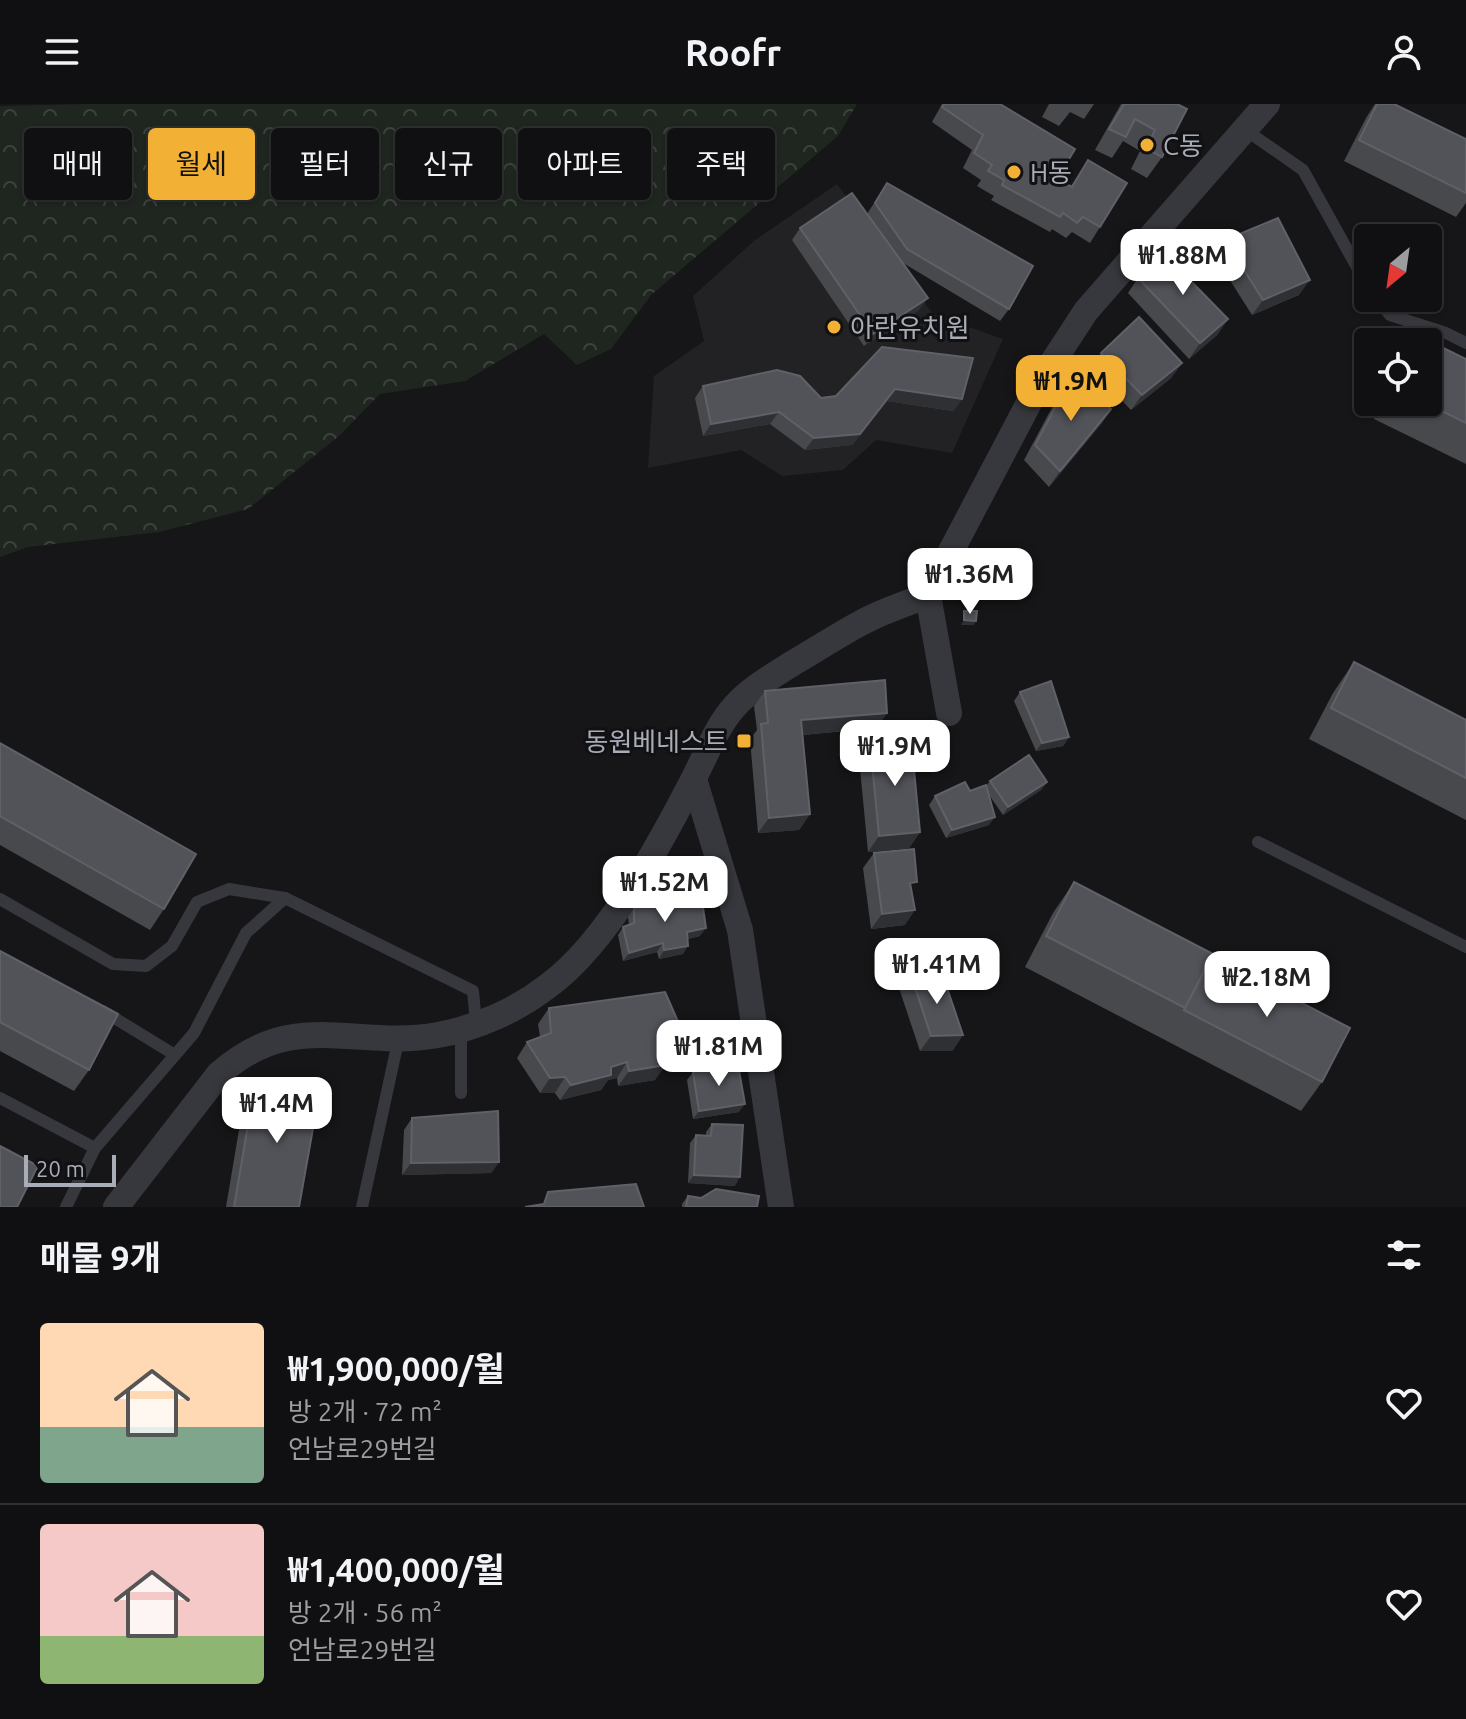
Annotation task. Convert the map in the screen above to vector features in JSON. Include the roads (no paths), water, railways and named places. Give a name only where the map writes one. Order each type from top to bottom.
[{"type":"street","points":[[949,713],[928,595],[1041,380],[1071,332],[1267,104]]},
{"type":"street","points":[[116,1207],[219,1074],[236,1059],[274,1040],[296,1035],[437,1035],[509,1012],[550,985],[578,959],[623,902],[694,779],[713,739],[735,706],[761,683],[863,621],[928,595]]},
{"type":"street","points":[[694,779],[740,930],[781,1207]]},
{"type":"lane","points":[[1244,129],[1303,170],[1354,262]]},
{"type":"lane","points":[[1388,312],[1466,343]]},
{"type":"lane","points":[[1258,842],[1466,947]]},
{"type":"lane","points":[[0,899],[113,964],[146,966],[172,946],[197,902],[229,889],[285,898],[473,991],[461,1093]]},
{"type":"lane","points":[[66,1207],[95,1148],[194,1033],[246,933],[285,898]]},
{"type":"lane","points":[[94,1005],[175,1055]]},
{"type":"lane","points":[[362,1207],[399,1037]]},
{"type":"lane","points":[[0,1098],[95,1148]]},
{"type":"place","name":"C동","points":[[1147,145]]},
{"type":"place","name":"H동","points":[[1014,172]]},
{"type":"place","name":"아란유치원","points":[[834,327]]},
{"type":"place","name":"동원베네스트","points":[[744,741]]}]
